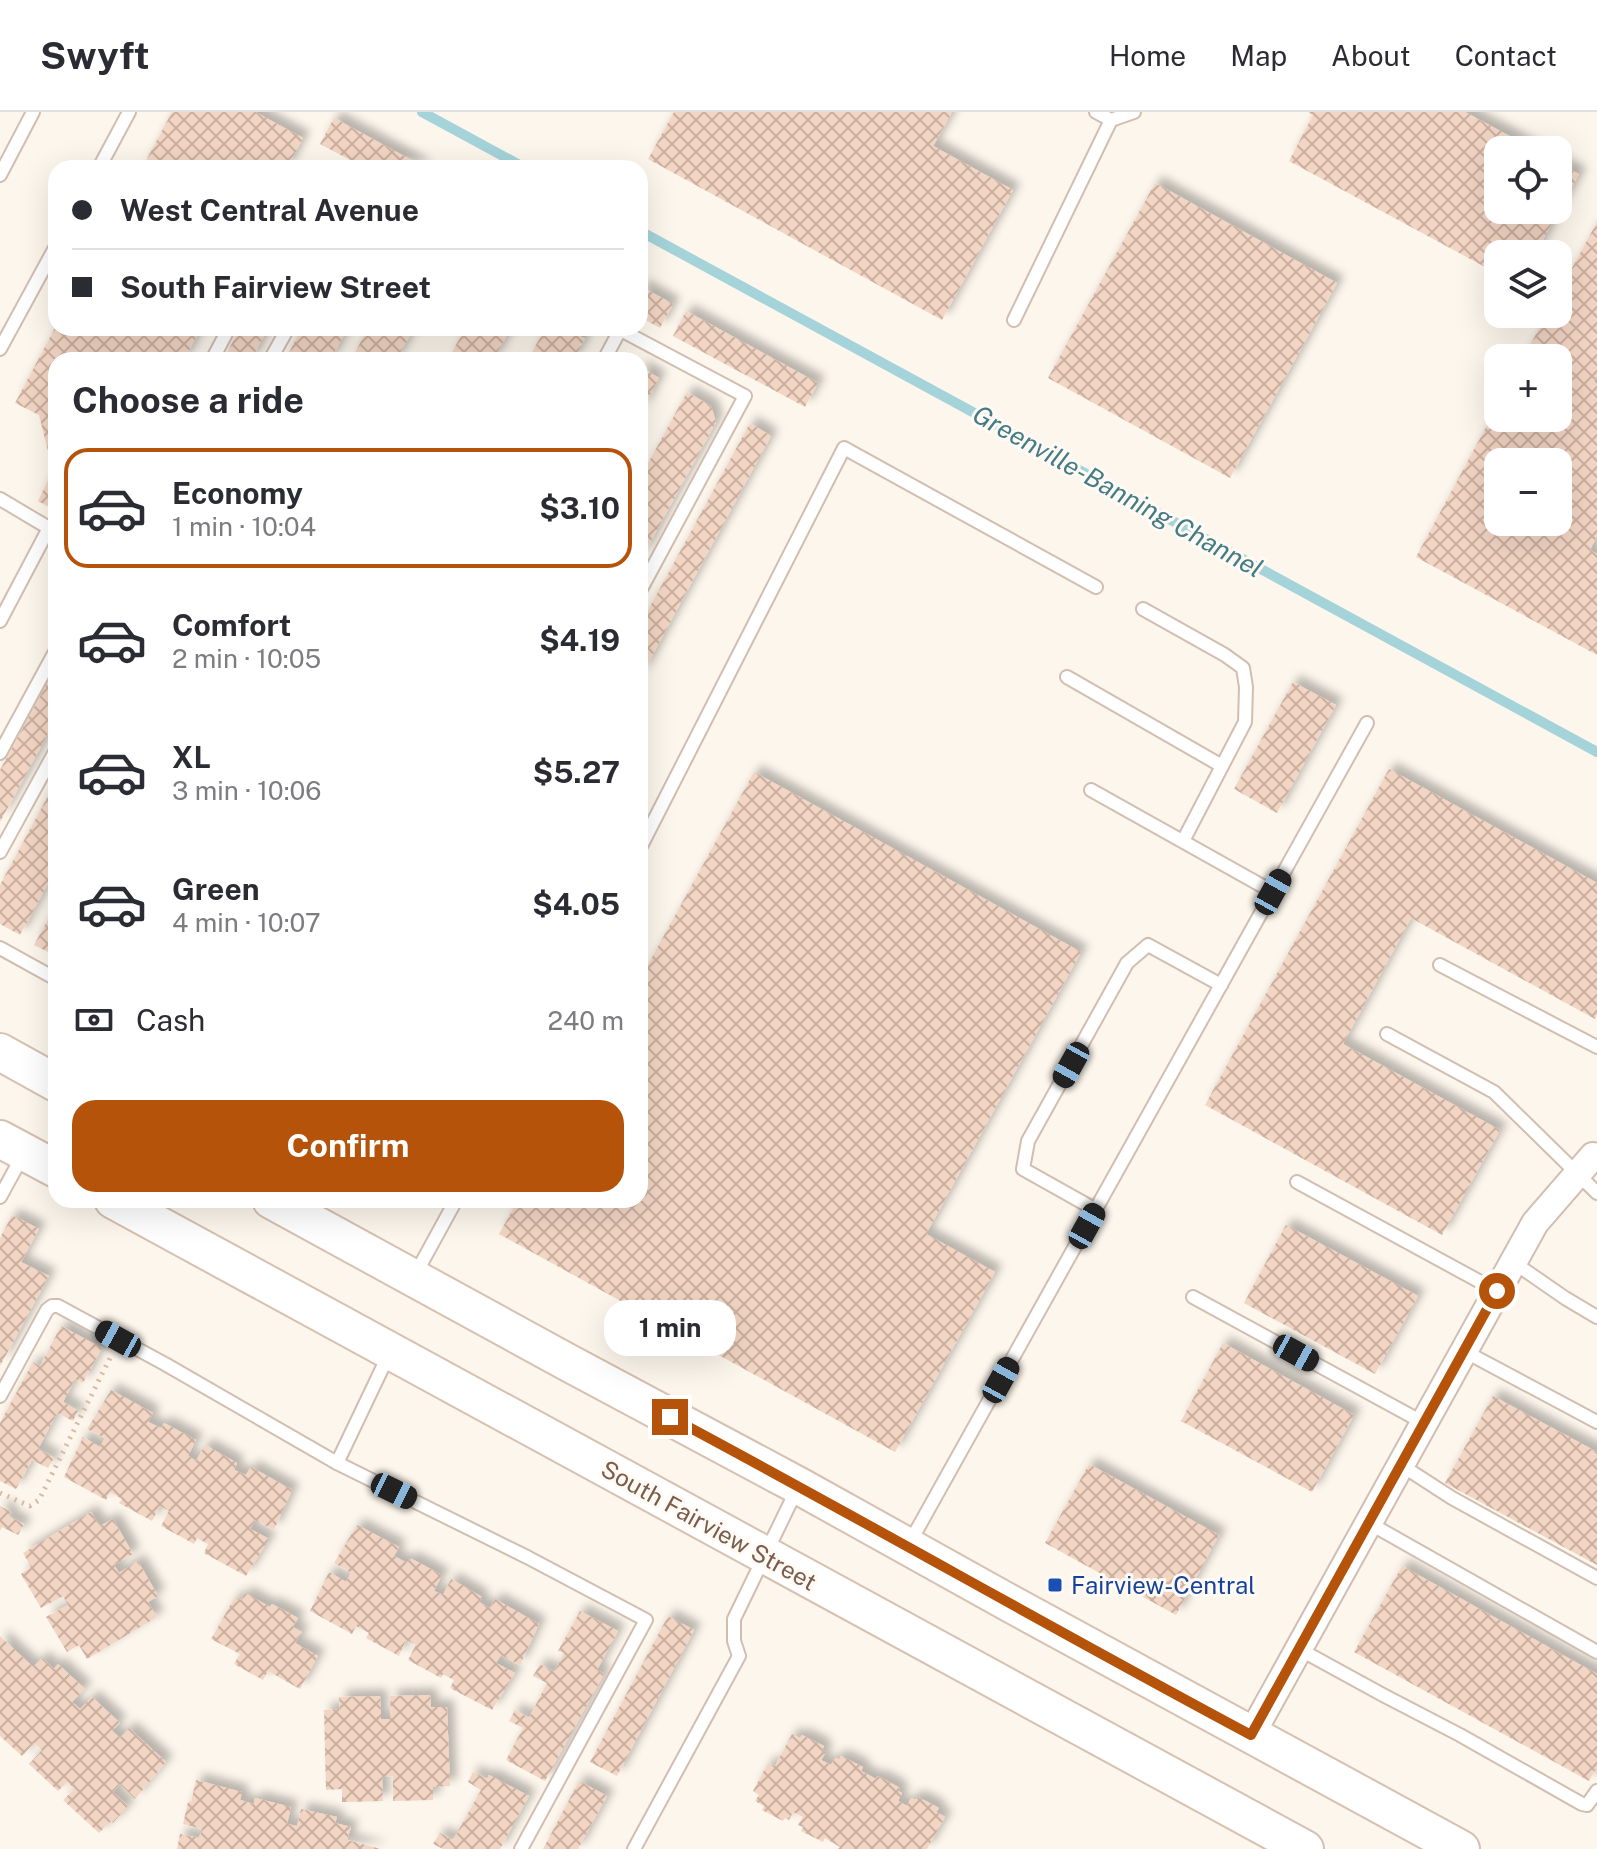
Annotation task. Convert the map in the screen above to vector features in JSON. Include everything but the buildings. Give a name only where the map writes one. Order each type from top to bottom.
[{"type":"main road","points":[[0,1052],[48,1079]]},
{"type":"main road","points":[[12,1145],[48,1165]]},
{"type":"main road","name":"South Fairview Street","points":[[128,1208],[1304,1849]]},
{"type":"main road","points":[[291,1208],[1461,1849]]},
{"type":"street","points":[[1251,1735],[1535,1223],[1591,1158]]},
{"type":"lane","points":[[0,175],[33,112]]},
{"type":"lane","points":[[103,160],[129,112]]},
{"type":"lane","points":[[1096,112],[1111,120]]},
{"type":"lane","points":[[1014,320],[1111,120],[1134,112]]},
{"type":"lane","points":[[0,349],[48,261]]},
{"type":"lane","points":[[631,336],[745,396],[648,576]]},
{"type":"lane","points":[[648,832],[844,448],[1096,587]]},
{"type":"lane","points":[[0,499],[48,527]]},
{"type":"lane","points":[[0,621],[48,530]]},
{"type":"lane","points":[[1143,609],[1243,668],[1245,722],[1183,841]]},
{"type":"lane","points":[[0,753],[48,665]]},
{"type":"lane","points":[[1067,677],[1222,766]]},
{"type":"lane","points":[[908,1547],[1367,723]]},
{"type":"lane","points":[[0,852],[48,765]]},
{"type":"lane","points":[[1091,790],[1273,892]]},
{"type":"lane","points":[[1096,1210],[1023,1169],[1028,1141],[1127,963],[1148,945],[1221,985]]},
{"type":"lane","points":[[0,948],[48,975]]},
{"type":"lane","points":[[1440,965],[1597,1047]]},
{"type":"lane","points":[[1387,1034],[1494,1092],[1591,1158],[1597,1193]]},
{"type":"lane","points":[[0,1197],[12,1145]]},
{"type":"lane","points":[[1297,1182],[1497,1291]]},
{"type":"lane","points":[[414,1278],[452,1208]]},
{"type":"lane","points":[[1513,1262],[1597,1317]]},
{"type":"lane","points":[[1193,1297],[1424,1423]]},
{"type":"lane","points":[[0,1396],[47,1310],[58,1306],[337,1463],[646,1620],[521,1849]]},
{"type":"lane","points":[[337,1463],[390,1351]]},
{"type":"lane","points":[[1464,1351],[1597,1422]]},
{"type":"lane","points":[[1401,1465],[1452,1498],[1597,1578]]},
{"type":"lane","points":[[634,1849],[739,1656],[734,1641],[734,1619],[799,1486]]},
{"type":"lane","points":[[1369,1523],[1597,1652]]},
{"type":"lane","points":[[1299,1649],[1539,1778],[1574,1800],[1587,1805],[1597,1791]]},
{"type":"path","points":[[0,1493],[30,1506],[39,1500],[118,1339]]},
{"type":"waterway","name":"Greenville-Banning Channel","points":[[422,112],[510,160]]},
{"type":"waterway","name":"Greenville-Banning Channel","points":[[648,235],[1597,752]]},
{"type":"place","name":"Fairview-Central","points":[[1055,1585]]},
{"type":"route","points":[[670,1417],[1251,1735],[1497,1291]]}]
